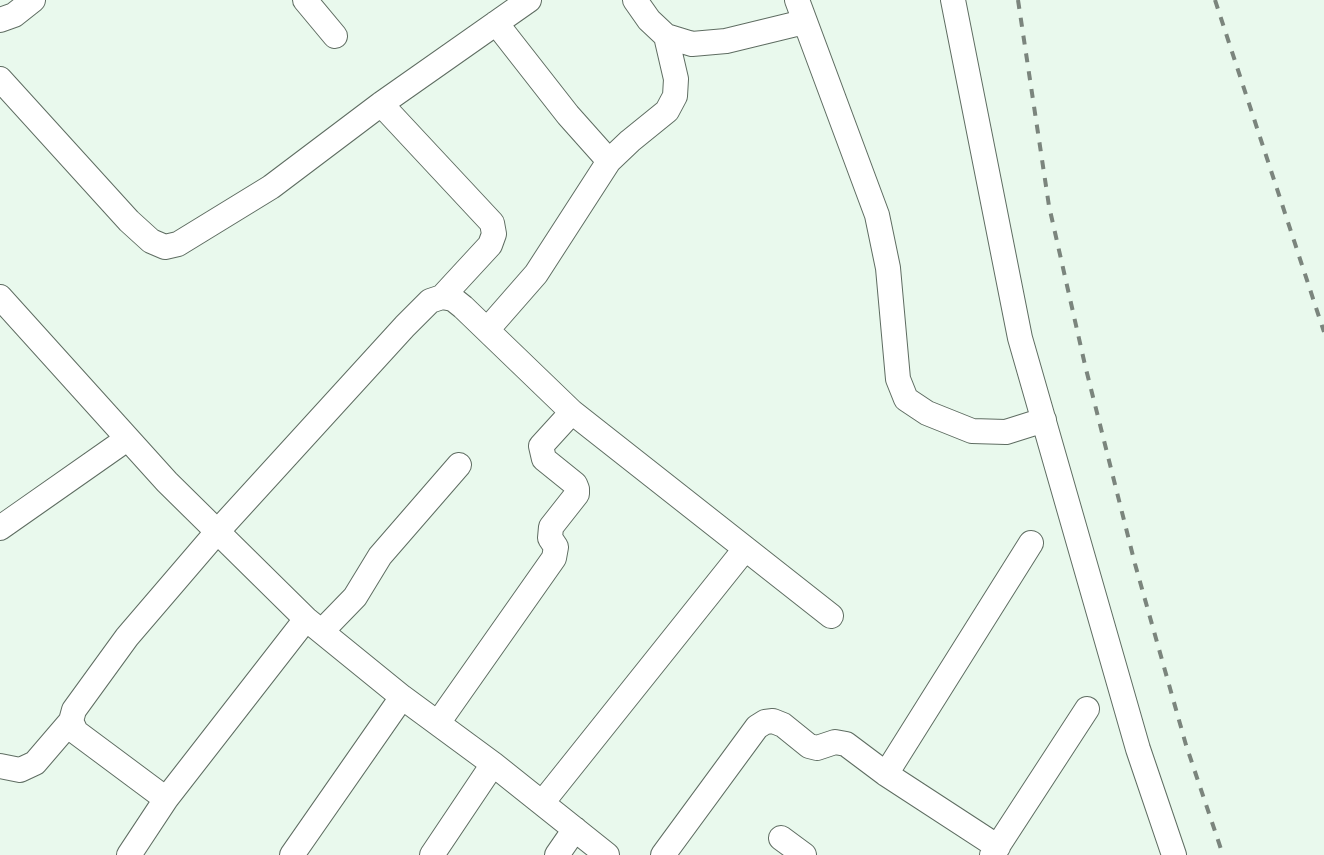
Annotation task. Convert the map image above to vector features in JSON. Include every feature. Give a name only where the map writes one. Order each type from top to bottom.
[{"type":"street","points":[[0,20],[14,15],[33,0]]},
{"type":"street","points":[[305,0],[335,36]]},
{"type":"street","points":[[0,79],[129,221],[151,241],[165,246],[178,244],[271,187],[381,104],[529,0]]},
{"type":"street","points":[[635,0],[649,20],[666,36],[692,44],[726,41],[804,22]]},
{"type":"street","points":[[797,0],[877,215],[888,268],[898,379],[906,399],[927,413],[972,431],[1006,432],[1044,420]]},
{"type":"street","points":[[953,0],[1020,338],[1138,749],[1174,855]]},
{"type":"street","points":[[496,23],[563,108],[609,161]]},
{"type":"street","points":[[487,330],[536,274],[609,161],[667,111],[675,96],[676,79],[666,36]]},
{"type":"street","points":[[0,766],[20,770],[36,763],[71,720],[74,710],[127,637],[217,532],[405,326],[430,302],[442,297],[490,245],[494,234],[492,223],[381,104]]},
{"type":"street","points":[[0,297],[127,439],[217,532],[314,625],[402,698],[493,764],[607,855]]},
{"type":"street","points":[[442,297],[453,299],[572,412],[831,616]]},
{"type":"street","points":[[438,723],[554,558],[556,547],[550,538],[551,527],[577,494],[578,488],[544,459],[541,446],[572,412]]},
{"type":"street","points":[[0,528],[127,439]]},
{"type":"street","points":[[129,855],[166,798],[314,625],[355,597],[380,556],[458,466]]},
{"type":"street","points":[[886,774],[1031,543]]},
{"type":"street","points":[[542,803],[745,549]]},
{"type":"street","points":[[292,855],[402,698]]},
{"type":"street","points":[[663,855],[757,727],[765,722],[774,721],[783,725],[809,746],[818,748],[835,742],[846,744],[995,851],[1087,709]]},
{"type":"street","points":[[71,720],[76,732],[166,798]]},
{"type":"street","points":[[432,855],[493,764]]},
{"type":"street","points":[[557,855],[575,829]]},
{"type":"street","points":[[781,838],[804,855]]},
{"type":"railway","points":[[1018,0],[1049,206],[1085,365],[1135,564],[1186,745],[1223,855]]},
{"type":"railway","points":[[1215,0],[1324,332]]}]
